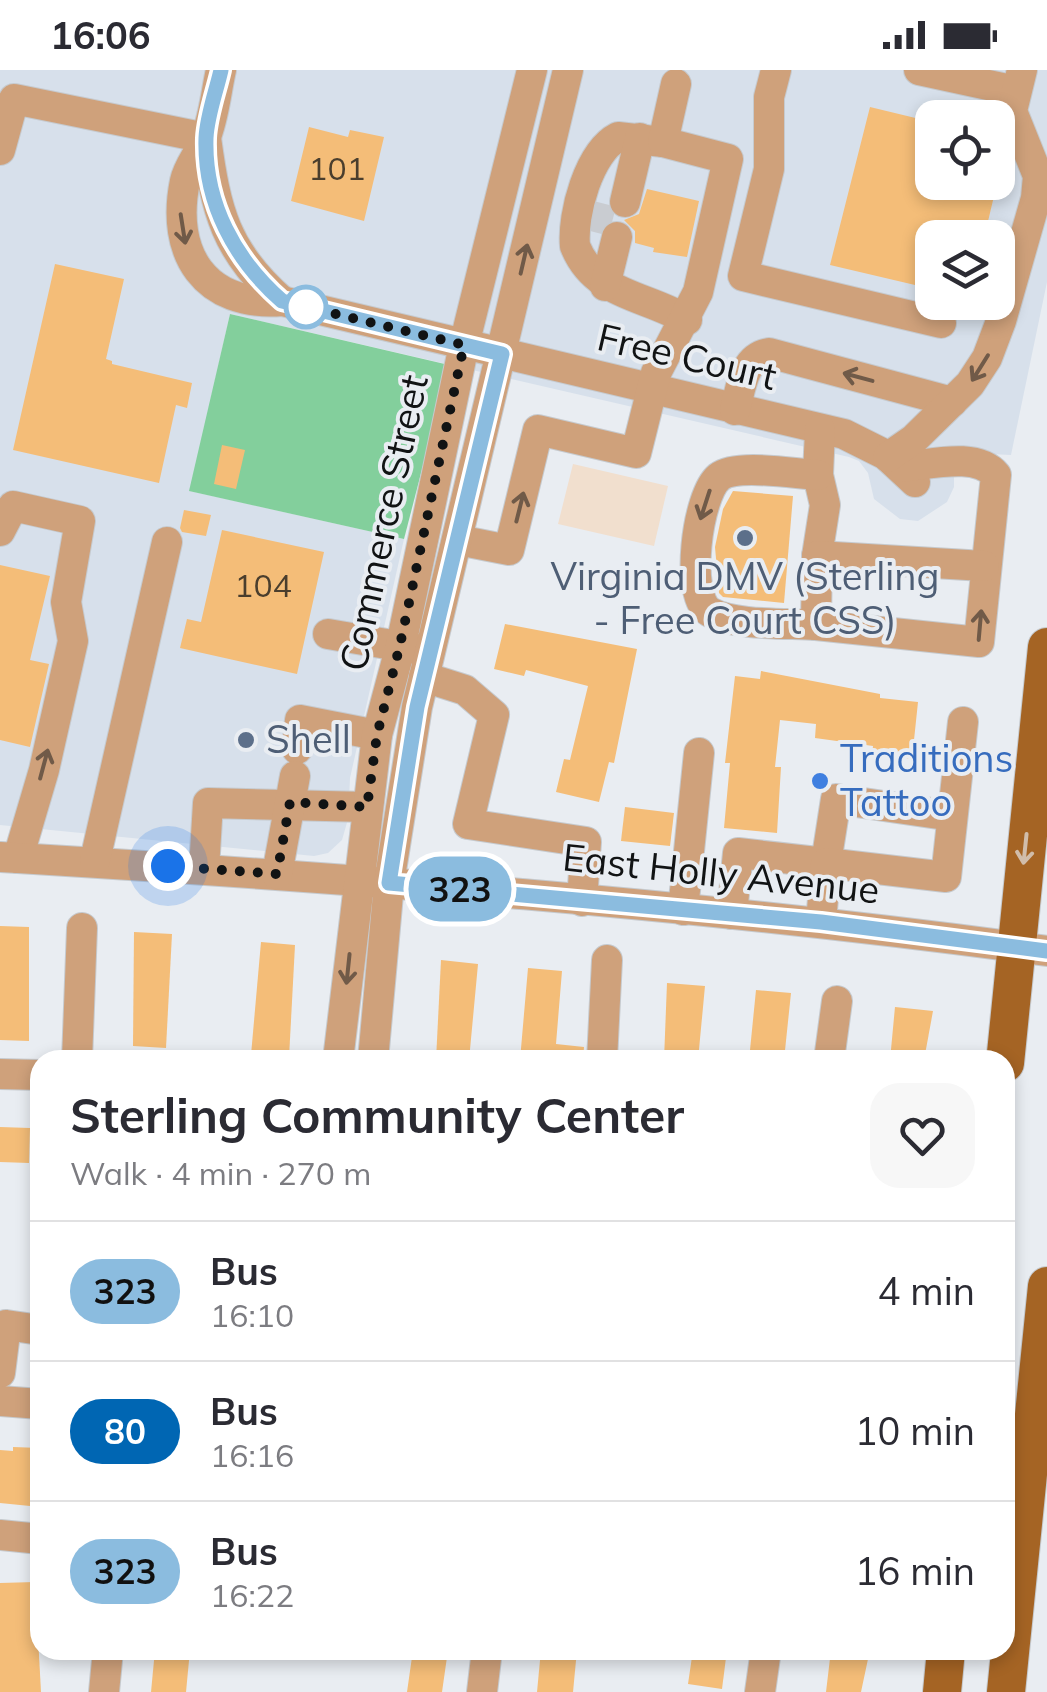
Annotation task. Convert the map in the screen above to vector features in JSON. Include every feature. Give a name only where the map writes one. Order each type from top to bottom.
[{"type":"main road","points":[[1008,1050],[1031,949],[1047,647]]},
{"type":"main road","points":[[1015,1603],[1047,1286]]},
{"type":"main road","points":[[942,1692],[945,1660]]},
{"type":"main road","points":[[1006,1692],[1009,1660]]},
{"type":"street","points":[[221,70],[206,138],[218,212],[231,244],[254,276],[282,301]]},
{"type":"street","name":"Commerce Street","points":[[374,1050],[389,883],[464,345],[532,70]]},
{"type":"street","name":"Commerce Street","points":[[339,1050],[377,735],[418,658],[458,540],[568,70]]},
{"type":"street","points":[[776,70],[769,97],[769,168],[743,276],[941,323]]},
{"type":"street","points":[[901,468],[914,440],[952,402],[987,358],[1016,259],[1028,236],[1038,176],[1017,91],[969,75],[920,70]]},
{"type":"street","points":[[614,199],[638,138],[676,84]]},
{"type":"street","points":[[0,150],[14,100],[206,138]]},
{"type":"street","name":"Free Court","points":[[206,138],[186,176],[180,230],[191,258],[214,287],[232,297],[258,303],[282,301],[854,438],[901,468]]},
{"type":"street","points":[[458,540],[509,550],[538,430],[636,452],[656,373],[687,320],[698,292],[728,159],[638,138],[597,154],[574,236],[579,256],[596,277],[687,320]]},
{"type":"street","points":[[596,277],[605,235]]},
{"type":"street","points":[[735,410],[750,364],[761,354],[952,402]]},
{"type":"street","points":[[816,625],[817,556],[825,505],[818,476],[820,430]]},
{"type":"street","points":[[818,476],[739,470],[720,476],[708,493],[701,514],[696,565],[696,593],[707,611],[728,618],[979,642],[984,566],[997,481],[992,470],[971,461],[901,468]]},
{"type":"street","points":[[0,531],[13,506],[80,522],[66,602],[74,641],[9,857]]},
{"type":"street","points":[[95,860],[167,542]]},
{"type":"street","points":[[817,556],[984,566]]},
{"type":"street","points":[[328,634],[418,658],[494,715],[468,824],[586,842],[582,900]]},
{"type":"street","points":[[277,874],[300,720],[377,735]]},
{"type":"street","points":[[732,914],[738,853],[946,876],[962,722]]},
{"type":"street","points":[[683,910],[699,753]]},
{"type":"street","points":[[204,870],[208,803],[294,776],[367,807]]},
{"type":"street","points":[[821,922],[836,800],[952,816]]},
{"type":"street","name":"East Holly Avenue","points":[[9,857],[358,878],[821,922],[1031,949]]},
{"type":"street","points":[[77,1050],[82,928]]},
{"type":"street","points":[[602,1050],[607,960]]},
{"type":"street","points":[[830,1050],[837,1001]]},
{"type":"street","points":[[0,1074],[30,1076]]},
{"type":"street","points":[[0,1374],[3,1311],[30,1325]]},
{"type":"street","points":[[0,1402],[30,1404]]},
{"type":"street","points":[[0,1535],[30,1537]]},
{"type":"street","points":[[104,1692],[107,1660]]},
{"type":"street","points":[[482,1692],[486,1660]]},
{"type":"street","points":[[760,1692],[765,1660]]},
{"type":"shaded area","points":[[0,70],[1047,70],[1047,282],[1011,455],[947,452],[954,487],[947,502],[918,521],[900,519],[874,499],[868,473],[859,461],[849,457],[230,314],[190,491],[404,539],[350,778],[348,819],[342,840],[328,853],[314,856],[0,825]]},
{"type":"shaded area","points":[[573,464],[668,486],[654,546],[558,524]]},
{"type":"green space","points":[[230,314],[449,365],[404,539],[189,491]]},
{"type":"building","points":[[870,107],[915,118],[915,200],[993,200],[988,220],[915,220],[915,285],[830,265]]},
{"type":"building","points":[[309,127],[348,137],[350,130],[384,137],[364,221],[291,201]]},
{"type":"building","points":[[647,189],[699,201],[687,257],[653,252],[654,248],[635,243],[635,231],[624,220],[639,214]]},
{"type":"building","points":[[55,264],[124,279],[106,359],[112,364],[192,383],[187,408],[176,405],[159,483],[13,450]]},
{"type":"building","points":[[222,445],[245,450],[236,489],[214,484]]},
{"type":"building","name":"Virginia DMV (Sterling - Free Court CSS)","points":[[733,491],[793,496],[784,603],[723,597],[719,593],[715,547],[723,509]]},
{"type":"building","points":[[184,510],[211,515],[206,536],[182,532]]},
{"type":"building","points":[[222,530],[324,552],[297,674],[180,648],[187,619],[201,622]]},
{"type":"building","points":[[0,565],[50,576],[30,660],[49,664],[30,747],[0,740]]},
{"type":"building","points":[[505,624],[637,649],[614,763],[609,762],[599,802],[556,792],[564,759],[570,760],[588,686],[526,670],[524,676],[494,669]]},
{"type":"building","points":[[761,671],[880,694],[880,698],[918,702],[912,759],[872,755],[873,746],[815,738],[816,724],[780,720],[775,767],[781,767],[777,833],[724,828],[730,763],[725,763],[735,676],[760,679]]},
{"type":"building","points":[[625,807],[674,813],[670,846],[621,841]]},
{"type":"building","points":[[0,926],[29,927],[29,1041],[0,1040]]},
{"type":"building","points":[[134,932],[172,934],[166,1048],[133,1046]]},
{"type":"building","points":[[261,942],[295,945],[289,1050],[251,1050]]},
{"type":"building","points":[[441,960],[478,964],[470,1050],[436,1050]]},
{"type":"building","points":[[528,968],[562,971],[556,1044],[584,1050],[521,1050]]},
{"type":"building","points":[[667,983],[705,986],[699,1050],[664,1050]]},
{"type":"building","points":[[756,990],[791,993],[785,1050],[750,1050]]},
{"type":"building","points":[[895,1007],[933,1011],[926,1050],[891,1050]]},
{"type":"building","points":[[0,1127],[30,1128],[29,1163],[0,1162]]},
{"type":"building","points":[[13,1447],[30,1448],[30,1506],[0,1503],[0,1450],[13,1451]]},
{"type":"building","points":[[30,1582],[30,1660],[39,1660],[41,1692],[0,1692],[0,1583]]},
{"type":"building","points":[[154,1660],[189,1660],[186,1692],[151,1692]]},
{"type":"building","points":[[412,1660],[447,1660],[442,1692],[407,1692]]},
{"type":"building","points":[[540,1660],[576,1660],[573,1692],[537,1692]]},
{"type":"building","points":[[692,1660],[726,1660],[722,1689],[688,1684]]},
{"type":"building","points":[[830,1660],[868,1660],[861,1692],[826,1692]]},
{"type":"tunnel","points":[[594,232],[603,197]]},
{"type":"bus line","name":"323","points":[[221,70],[206,138],[211,176],[218,212],[231,244],[254,276],[282,301],[502,354],[417,707],[389,883],[821,922],[1047,951]]},
{"type":"place","name":"Virginia DMV (Sterling - Free Court CSS)","points":[[745,538]]},
{"type":"place","name":"Shell","points":[[246,740]]},
{"type":"place","name":"Traditions Tattoo","points":[[820,781]]},
{"type":"route","points":[[168,866],[277,874],[290,802],[367,807],[377,735],[464,345],[298,305],[306,307]]}]
